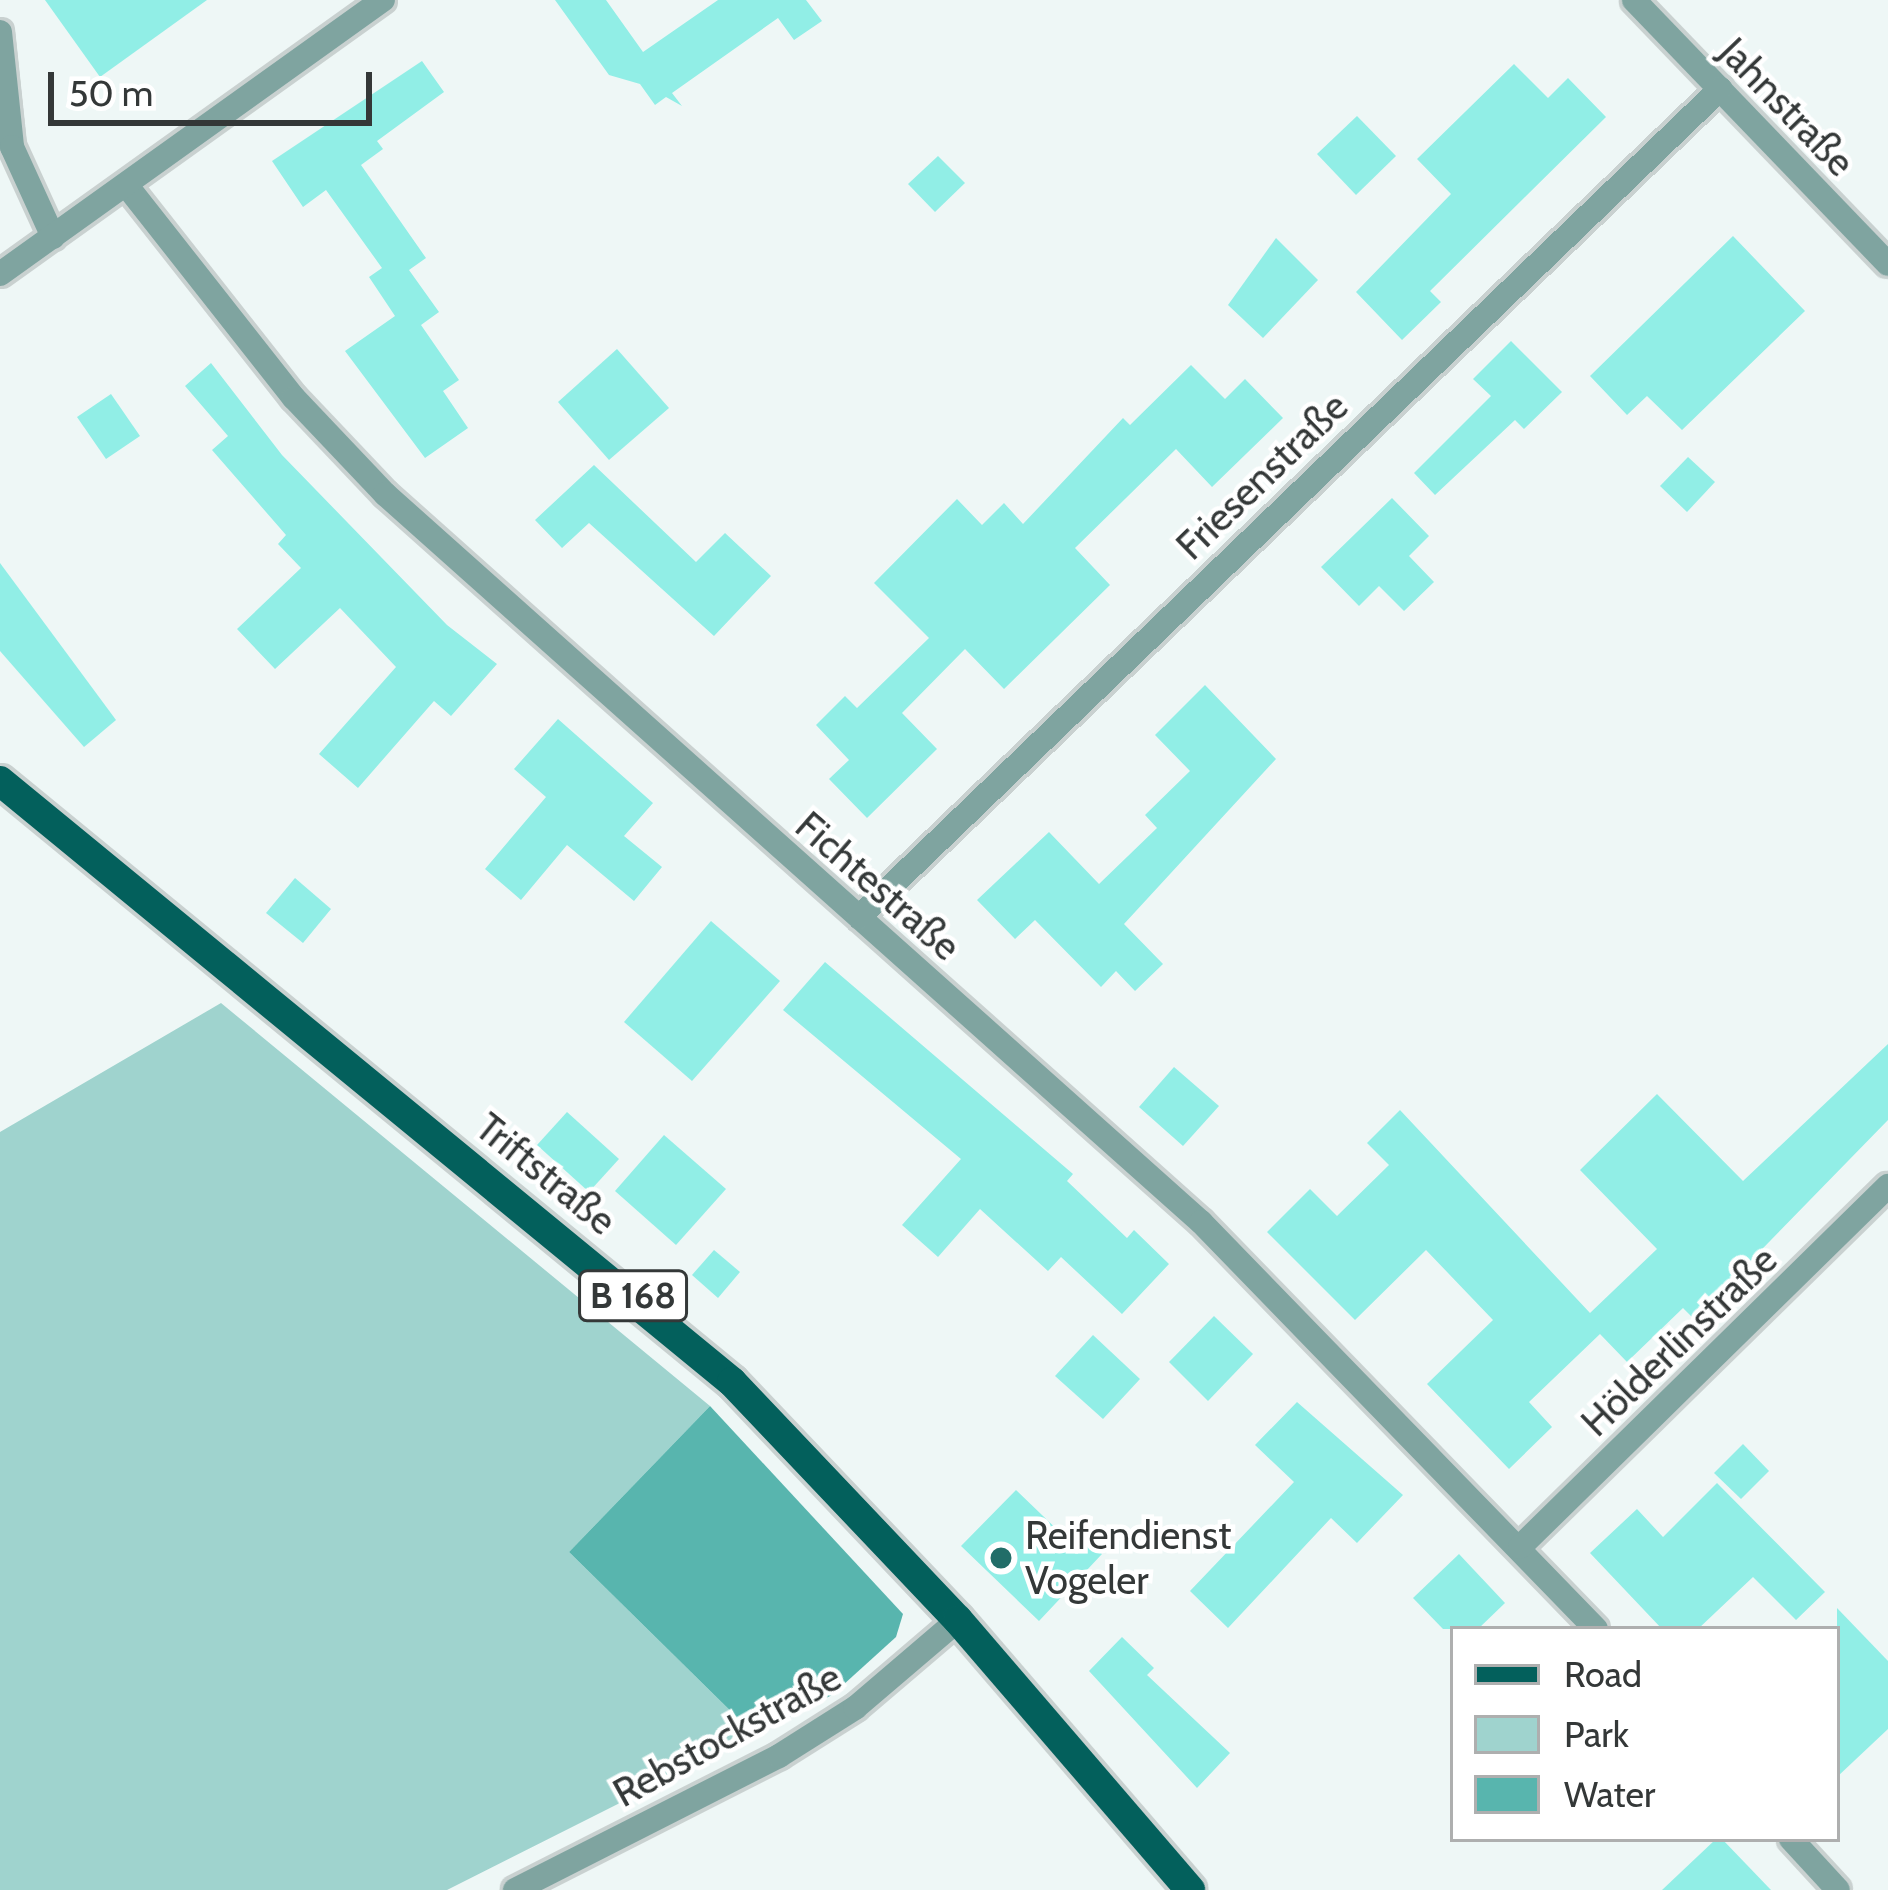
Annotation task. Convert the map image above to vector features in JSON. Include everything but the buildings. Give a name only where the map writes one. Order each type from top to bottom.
[{"type":"main road","name":"Triftstraße","points":[[0,781],[659,1317],[958,1620],[1190,1890]]},
{"type":"street","points":[[0,274],[382,0]]},
{"type":"street","name":"Jahnstraße","points":[[1634,0],[1888,264]]},
{"type":"street","points":[[0,32],[12,148],[53,237]]},
{"type":"street","name":"Friesenstraße","points":[[859,917],[1720,89]]},
{"type":"street","name":"Fichtestraße","points":[[127,186],[294,398],[385,494],[1201,1222],[1593,1626]]},
{"type":"street","name":"Hölderlinstraße","points":[[1520,1547],[1888,1186]]},
{"type":"street","name":"Rebstockstraße","points":[[515,1890],[779,1756],[855,1708],[958,1620]]},
{"type":"street","points":[[1794,1842],[1838,1890]]},
{"type":"green space","points":[[221,1003],[710,1406],[569,1552],[755,1735],[447,1890],[0,1890],[0,1132]]},
{"type":"water","points":[[710,1406],[903,1614],[896,1637],[832,1695],[755,1735],[569,1552]]},
{"type":"place","name":"Reifendienst Vogeler","points":[[1001,1558]]}]
